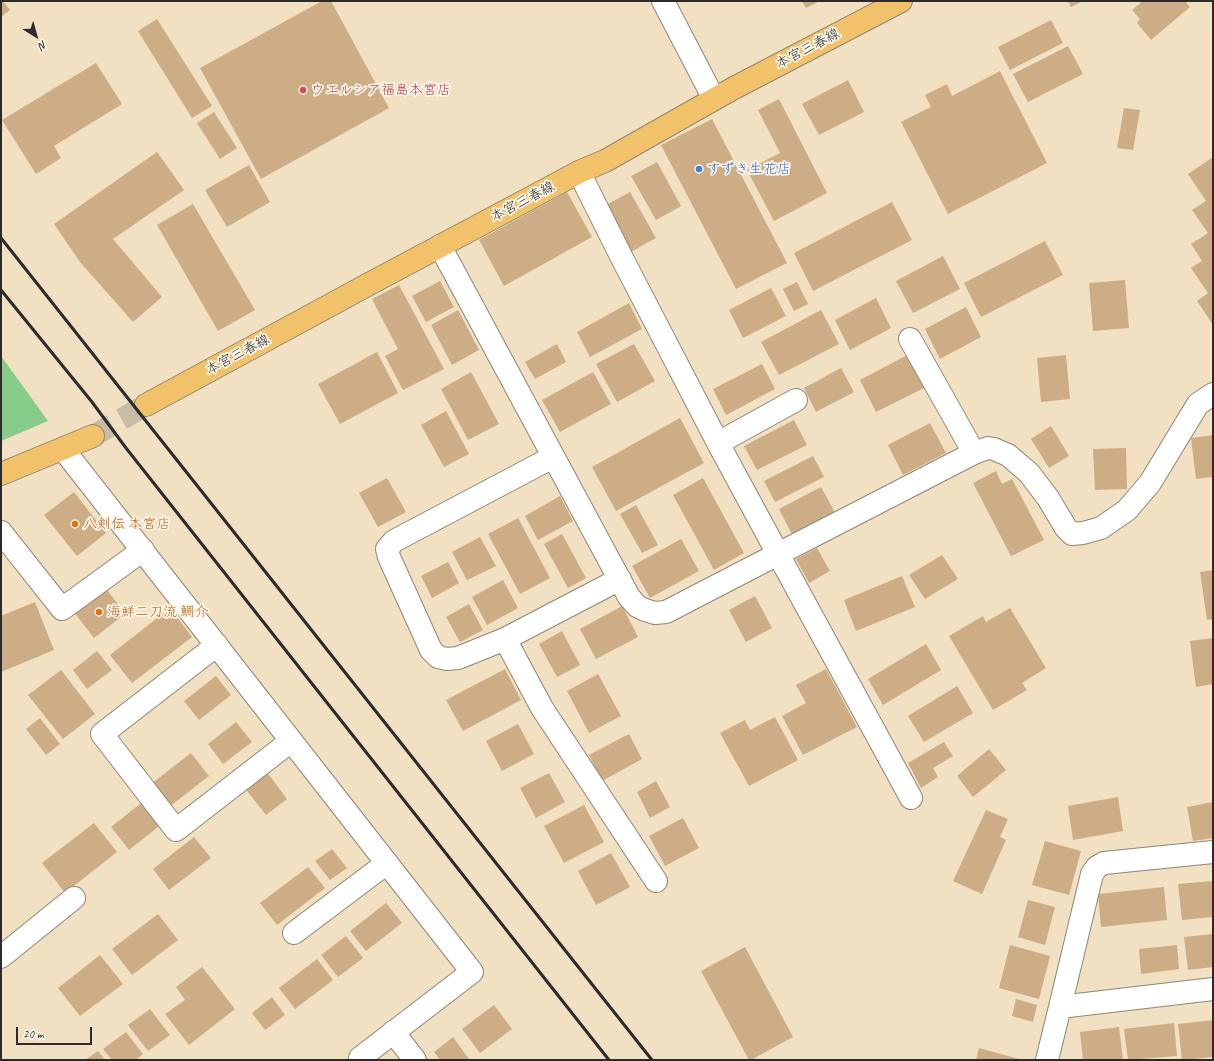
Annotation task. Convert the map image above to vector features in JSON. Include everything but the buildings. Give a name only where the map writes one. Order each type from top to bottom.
[{"type":"main road","name":"本宮三春線","points":[[146,405],[440,246],[580,172],[605,161],[714,99],[901,1]]},
{"type":"main road","points":[[1,474],[93,436]]},
{"type":"street","points":[[663,1],[714,99]]},
{"type":"street","points":[[580,172],[623,260],[718,443],[911,798]]},
{"type":"street","points":[[440,246],[629,597],[637,606],[655,613],[666,612],[974,453],[988,448],[1008,455],[1030,473],[1066,528],[1072,534],[1083,533],[1101,528],[1128,510],[1150,483],[1198,404],[1213,394]]},
{"type":"street","points":[[910,340],[974,453]]},
{"type":"street","points":[[718,443],[796,400]]},
{"type":"street","points":[[63,449],[472,972],[360,1058]]},
{"type":"street","points":[[553,457],[400,537],[387,549],[389,557],[431,650],[438,658],[458,658],[505,639],[620,579]]},
{"type":"street","points":[[1,532],[62,609],[142,550]]},
{"type":"street","points":[[505,639],[542,708],[656,881]]},
{"type":"street","points":[[217,645],[102,734],[176,830],[291,741]]},
{"type":"street","points":[[1047,1060],[1092,874],[1097,867],[1104,863],[1213,852]]},
{"type":"street","points":[[294,933],[387,863]]},
{"type":"street","points":[[1,957],[74,898]]},
{"type":"street","points":[[1060,1007],[1213,989]]},
{"type":"street","points":[[393,1032],[415,1060]]},
{"type":"green space","points":[[1,356],[48,421],[1,441]]},
{"type":"tunnel","points":[[93,436],[146,405]]},
{"type":"railway","points":[[1,238],[652,1060]]},
{"type":"railway","points":[[1,290],[92,402],[126,448],[609,1060]]},
{"type":"place","name":"ウエルシア福島本宮店","points":[[303,90]]},
{"type":"place","name":"すずき生花店","points":[[699,169]]},
{"type":"place","name":"八剣伝 本宮店","points":[[75,524]]},
{"type":"place","name":"海鮮二刀流 鯛介","points":[[99,612]]}]
